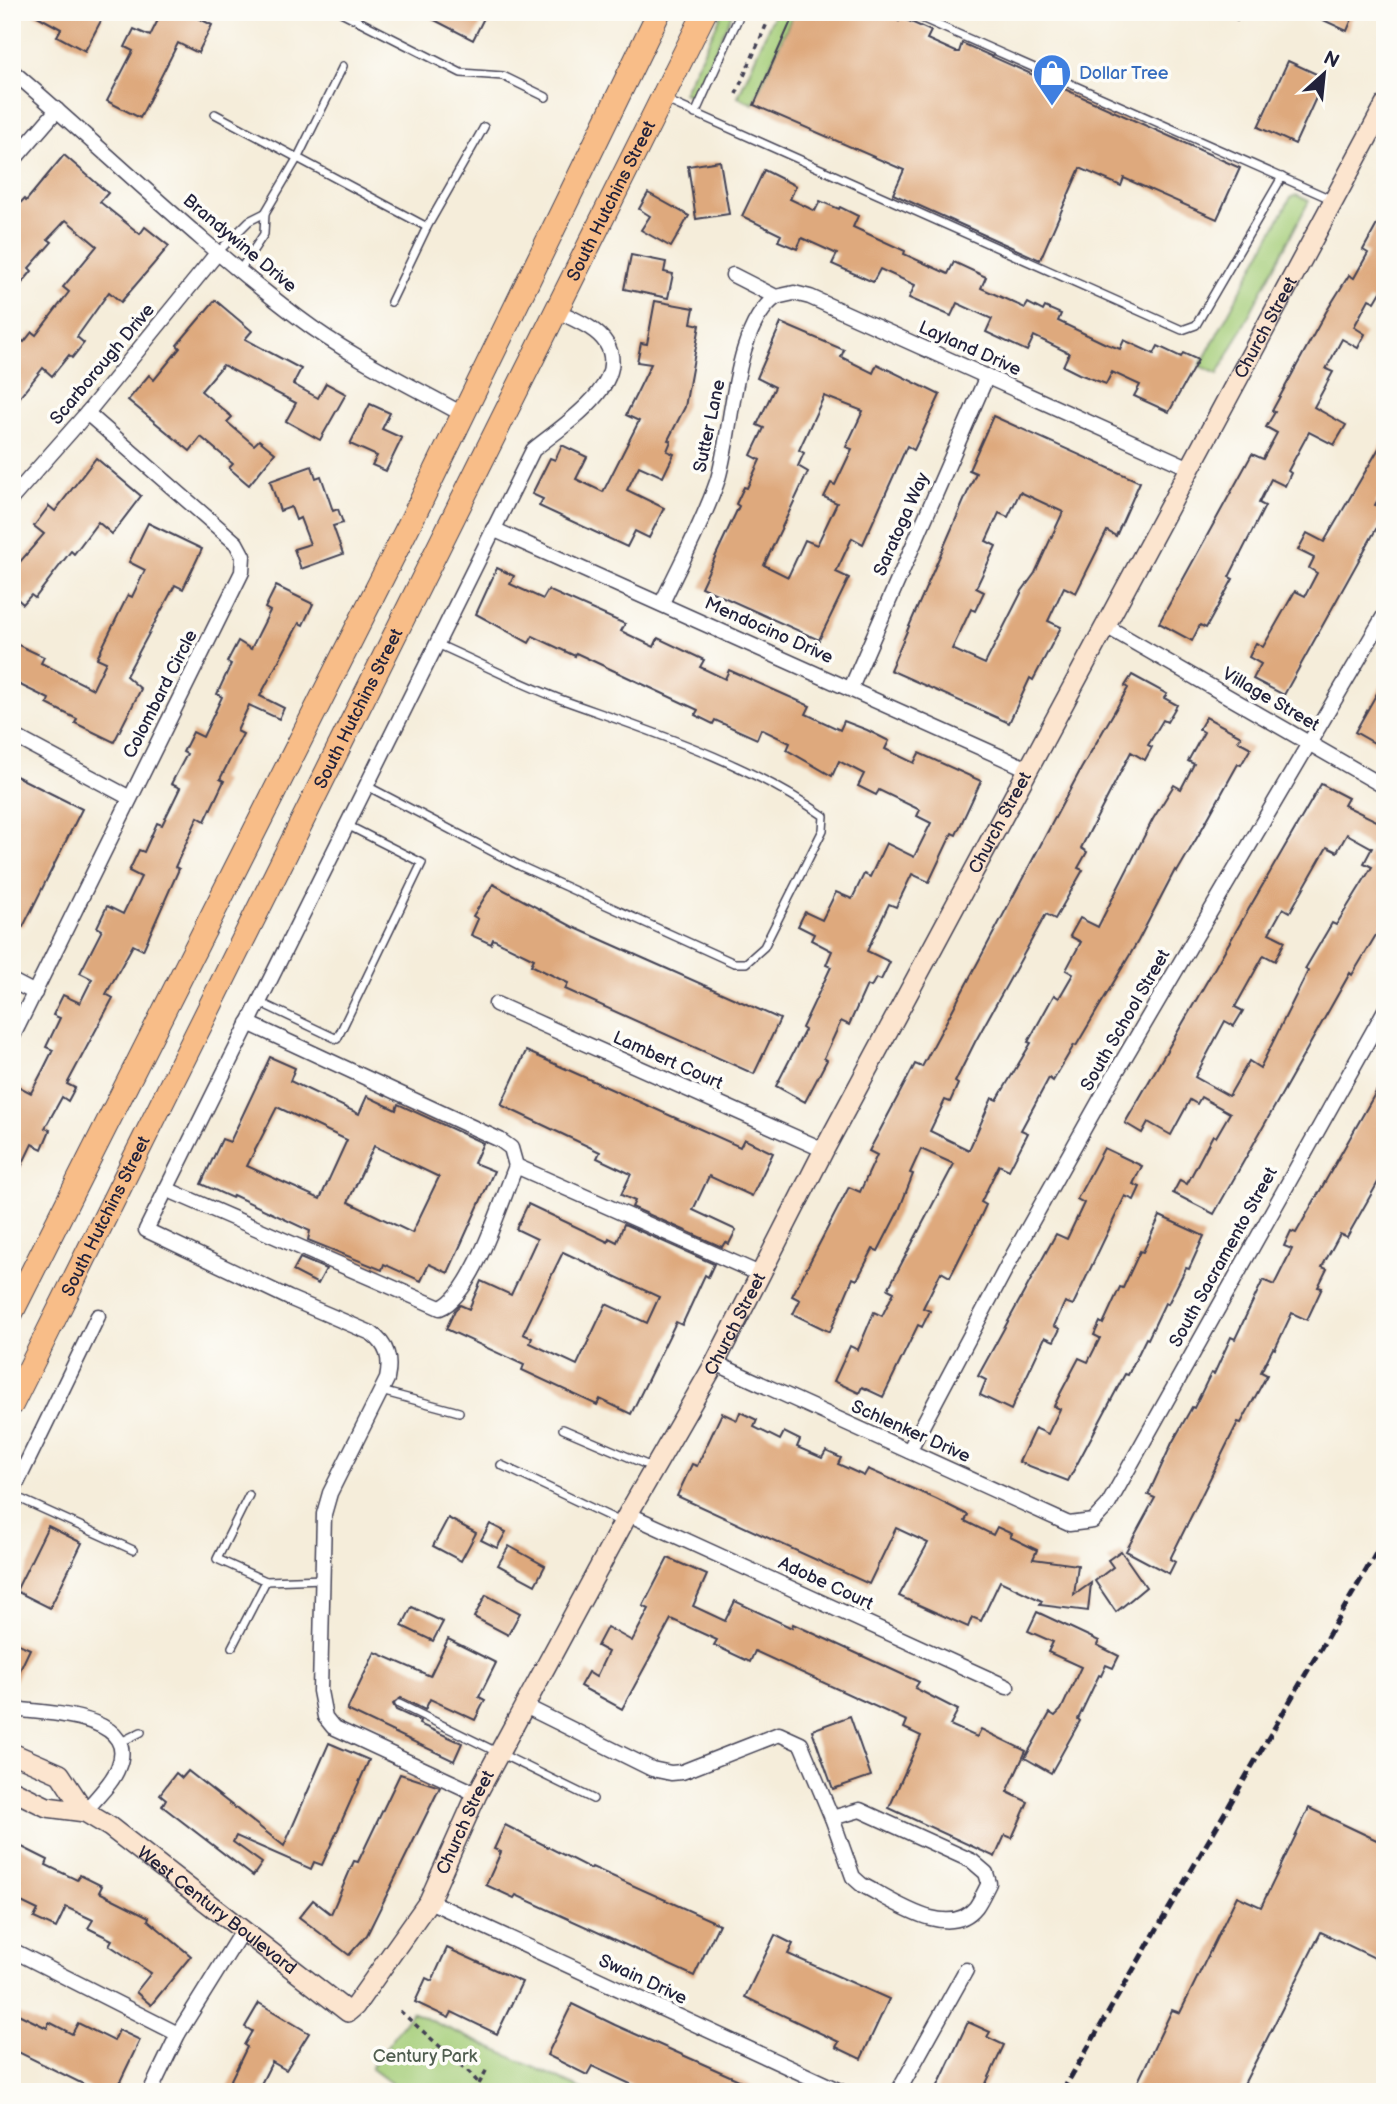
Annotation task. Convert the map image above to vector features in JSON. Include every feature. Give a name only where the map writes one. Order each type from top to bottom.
[{"type":"main road","name":"South Hutchins Street","points":[[12,1312],[464,415],[659,12]]},
{"type":"main road","name":"South Hutchins Street","points":[[12,1404],[705,12]]},
{"type":"street","name":"Brandywine Drive","points":[[12,71],[218,252],[300,319],[464,415]]},
{"type":"street","name":"Church Street","points":[[348,2012],[355,2006],[429,1900],[477,1794],[527,1707],[626,1519],[715,1363],[824,1150],[1385,105]]},
{"type":"street","points":[[12,162],[57,110]]},
{"type":"street","name":"Scarborough Drive","points":[[12,498],[87,413],[218,252]]},
{"type":"street","name":"Layland Drive","points":[[733,275],[776,297],[793,293],[810,297],[1190,468]]},
{"type":"street","name":"Sutter Lane","points":[[662,604],[718,481],[732,403],[750,337],[759,314],[776,297]]},
{"type":"street","points":[[477,1794],[333,1727],[325,1717],[320,1668],[324,1514],[331,1493],[381,1391],[390,1362],[383,1341],[371,1333],[146,1230],[533,450],[598,395],[609,378],[613,359],[605,342],[592,329],[556,310]]},
{"type":"street","name":"Saratoga Way","points":[[851,688],[987,376]]},
{"type":"street","name":"Colombard Circle","points":[[12,1038],[242,572],[243,556],[236,543],[87,413]]},
{"type":"street","name":"Mendocino Drive","points":[[493,528],[1028,769]]},
{"type":"street","name":"South School Street","points":[[909,1451],[1013,1255],[1105,1091],[1385,614]]},
{"type":"street","name":"Village Street","points":[[1104,625],[1385,787]]},
{"type":"street","points":[[12,735],[130,797]]},
{"type":"street","points":[[12,981],[34,993]]},
{"type":"street","name":"Lambert Court","points":[[496,1004],[824,1150]]},
{"type":"street","name":"South Sacramento Street","points":[[1093,1521],[1108,1505],[1385,1010]]},
{"type":"street","points":[[166,1189],[440,1308],[450,1305],[469,1278],[516,1166],[511,1148],[500,1140],[248,1023]]},
{"type":"street","points":[[516,1166],[762,1275]]},
{"type":"street","points":[[12,1494],[98,1316]]},
{"type":"street","name":"Schlenker Drive","points":[[715,1363],[1069,1524],[1093,1521]]},
{"type":"street","name":"Adobe Court","points":[[626,1519],[1007,1687]]},
{"type":"street","points":[[527,1707],[652,1769],[671,1773],[682,1772],[779,1734],[791,1737],[801,1744],[853,1877],[862,1885],[932,1919],[961,1918],[975,1908],[989,1883],[986,1872],[972,1861],[867,1810],[832,1818]]},
{"type":"street","points":[[12,1709],[83,1718],[104,1726],[119,1743],[122,1757],[117,1771],[85,1812]]},
{"type":"street","name":"West Century Boulevard","points":[[12,1753],[60,1774],[85,1812]]},
{"type":"street","name":"West Century Boulevard","points":[[12,1790],[47,1807],[85,1812],[110,1827],[348,2012]]},
{"type":"street","name":"Swain Drive","points":[[429,1900],[842,2092]]},
{"type":"street","points":[[150,2092],[177,2034],[242,1931]]},
{"type":"street","points":[[12,1950],[177,2034]]},
{"type":"street","points":[[899,2092],[966,1970]]},
{"type":"lane","points":[[341,12],[461,74],[503,76],[546,97]]},
{"type":"lane","points":[[695,114],[741,12]]},
{"type":"lane","points":[[908,12],[1334,200]]},
{"type":"lane","points":[[240,270],[264,234],[265,213],[298,157],[343,66]]},
{"type":"lane","points":[[662,99],[1182,330],[1196,325],[1282,177]]},
{"type":"lane","points":[[215,114],[426,227]]},
{"type":"lane","points":[[391,302],[426,227],[485,127]]},
{"type":"lane","points":[[218,252],[249,221],[265,213]]},
{"type":"lane","points":[[367,786],[520,866],[734,963],[746,963],[764,947],[823,830],[824,816],[803,802],[745,773],[631,722],[558,698],[436,644]]},
{"type":"lane","points":[[258,1002],[337,1039],[422,863],[347,825]]},
{"type":"lane","points":[[381,1391],[459,1412]]},
{"type":"lane","points":[[563,1429],[655,1469]]},
{"type":"lane","points":[[501,1465],[626,1519]]},
{"type":"lane","points":[[12,1494],[133,1549]]},
{"type":"lane","points":[[248,1495],[217,1559],[266,1581],[324,1578]]},
{"type":"lane","points":[[232,1647],[266,1581]]},
{"type":"lane","points":[[399,1704],[593,1799]]},
{"type":"lane","points":[[119,1743],[141,1732]]},
{"type":"path","points":[[736,94],[772,12]]},
{"type":"path","points":[[400,2011],[479,2084]]},
{"type":"path","points":[[477,2092],[487,2069]]},
{"type":"green space","points":[[723,12],[733,12],[696,92],[688,95],[683,93]]},
{"type":"green space","points":[[775,12],[794,12],[753,104],[738,97]]},
{"type":"green space","points":[[1296,195],[1309,201],[1218,374],[1200,366],[1291,197]]},
{"type":"green space","name":"Century Park","points":[[412,2012],[588,2092],[403,2092],[371,2068]]},
{"type":"building","points":[[30,12],[94,12],[103,17],[85,51],[57,36],[61,29]]},
{"type":"building","points":[[162,12],[186,12],[212,25],[198,53],[178,43],[140,118],[107,101],[133,51],[125,47],[134,29],[150,36]]},
{"type":"building","points":[[419,12],[487,12],[473,40]]},
{"type":"building","points":[[795,12],[889,12],[931,31],[927,39],[956,52],[959,52],[962,43],[1240,168],[1217,219],[1124,178],[1121,186],[1080,168],[1040,260],[893,194],[904,170],[754,105]]},
{"type":"building","points":[[1306,12],[1355,12],[1347,31]]},
{"type":"building","points":[[1288,61],[1325,78],[1295,144],[1258,127]]},
{"type":"building","points":[[64,155],[108,193],[100,202],[140,234],[145,227],[169,246],[121,302],[109,292],[77,337],[84,343],[72,358],[69,355],[52,376],[43,368],[12,407],[12,347],[19,338],[24,342],[32,332],[36,335],[69,292],[63,287],[97,246],[66,220],[48,239],[52,242],[29,268],[32,271],[12,295],[12,212],[24,199],[26,201]]},
{"type":"building","points":[[720,161],[729,214],[696,219],[688,166]]},
{"type":"building","points":[[764,170],[796,186],[790,199],[815,211],[820,201],[839,209],[840,207],[858,216],[853,227],[905,251],[904,254],[948,274],[954,262],[986,277],[981,288],[1025,308],[1028,303],[1043,311],[1045,307],[1061,314],[1058,321],[1104,343],[1120,349],[1124,340],[1154,354],[1158,346],[1181,357],[1183,353],[1198,360],[1169,412],[1134,396],[1140,385],[1112,372],[1106,384],[1079,374],[1063,366],[1069,353],[1034,336],[1027,351],[986,332],[992,319],[957,303],[951,316],[909,298],[915,285],[880,269],[873,282],[832,264],[837,254],[802,238],[797,249],[778,241],[781,235],[742,216]]},
{"type":"building","points":[[648,193],[689,216],[671,247],[641,230],[650,216],[639,209]]},
{"type":"building","points":[[1385,210],[1385,285],[1375,302],[1369,299],[1354,327],[1365,334],[1358,348],[1342,339],[1326,369],[1333,372],[1314,407],[1346,425],[1334,445],[1309,432],[1288,471],[1291,473],[1285,486],[1271,479],[1259,503],[1265,506],[1229,577],[1233,579],[1206,628],[1200,625],[1192,641],[1159,623],[1252,454],[1263,459],[1277,433],[1266,427],[1275,412],[1272,411],[1326,312],[1349,275],[1354,278],[1368,253],[1363,250]]},
{"type":"building","points":[[631,255],[666,262],[664,272],[673,274],[668,298],[624,289]]},
{"type":"building","points":[[215,300],[252,331],[245,339],[301,369],[293,384],[318,398],[326,383],[346,394],[320,440],[286,421],[296,403],[223,365],[201,391],[232,417],[227,422],[254,445],[259,440],[275,453],[249,485],[229,468],[233,464],[201,437],[190,451],[128,400],[149,375],[154,380],[180,348],[177,345]]},
{"type":"building","points":[[655,301],[694,308],[691,323],[700,325],[685,407],[668,440],[671,441],[667,451],[674,454],[663,477],[639,466],[627,490],[664,508],[649,538],[635,531],[627,547],[539,506],[543,499],[532,494],[550,458],[555,460],[562,445],[587,457],[576,479],[603,492],[639,421],[626,415],[651,364],[637,362],[641,343],[647,344]]},
{"type":"building","points":[[781,323],[844,350],[841,357],[873,373],[877,364],[940,395],[914,450],[907,446],[863,544],[852,538],[836,572],[849,578],[819,640],[701,587],[739,506],[736,504],[760,460],[751,455],[764,428],[757,425],[775,387],[757,378]],"holes":[[[824,396],[863,411],[846,447],[852,449],[835,485],[831,483],[824,497],[837,503],[817,545],[805,540],[788,577],[764,565],[808,472],[798,466],[804,453],[799,450]]]},
{"type":"building","points":[[370,404],[390,413],[382,429],[402,438],[386,471],[372,465],[377,456],[350,444]]},
{"type":"building","points":[[993,416],[1140,482],[1116,536],[1107,531],[1076,593],[1064,587],[1048,621],[1061,627],[1033,680],[1030,678],[1009,723],[890,670],[976,473],[969,470]],"holes":[[[1020,492],[1063,512],[1035,573],[1022,591],[985,664],[952,649],[971,609],[975,611],[984,592],[976,588],[996,546],[986,541],[999,513],[1008,517]]]},
{"type":"building","points":[[1385,438],[1385,487],[1375,505],[1385,513],[1284,695],[1253,679],[1261,664],[1249,657],[1256,643],[1263,647],[1295,591],[1305,596],[1317,573],[1309,568],[1314,558],[1298,550],[1307,533],[1324,542]]},
{"type":"building","points":[[96,458],[141,496],[112,534],[98,522],[74,554],[71,551],[35,598],[31,595],[23,604],[12,594],[12,571],[44,534],[34,526],[49,506],[55,511]]},
{"type":"building","points":[[312,466],[316,478],[321,476],[333,511],[338,509],[343,523],[333,526],[343,554],[301,569],[294,549],[310,544],[300,518],[296,520],[291,507],[280,511],[270,481]]},
{"type":"building","points":[[148,523],[202,549],[183,589],[175,585],[126,676],[141,689],[114,742],[75,723],[77,719],[47,704],[49,699],[12,681],[12,642],[44,657],[41,663],[93,689],[106,662],[97,658],[128,595],[132,597],[145,570],[129,562]]},
{"type":"building","points":[[497,568],[514,576],[510,584],[543,599],[548,590],[625,624],[621,631],[654,647],[658,638],[704,660],[700,667],[725,679],[729,670],[810,706],[806,714],[840,730],[844,721],[867,730],[889,741],[885,749],[914,763],[919,753],[981,781],[956,835],[952,833],[929,882],[912,874],[896,907],[889,904],[867,951],[890,962],[881,980],[876,978],[871,987],[867,985],[849,1025],[841,1021],[824,1058],[827,1060],[805,1102],[776,1086],[805,1030],[802,1028],[831,967],[826,965],[832,951],[811,940],[814,934],[798,926],[805,912],[822,920],[836,892],[852,899],[864,874],[870,877],[886,843],[914,857],[931,823],[917,816],[920,810],[879,790],[876,795],[858,786],[864,774],[839,761],[832,776],[787,750],[790,743],[761,729],[757,739],[715,720],[713,724],[695,715],[698,710],[576,653],[575,656],[533,636],[529,643],[476,614]]},
{"type":"building","points":[[276,586],[313,604],[303,625],[299,623],[260,696],[284,708],[279,719],[249,705],[237,731],[243,734],[220,779],[224,781],[205,821],[198,817],[175,867],[179,869],[143,950],[133,945],[106,994],[113,998],[67,1084],[75,1088],[68,1101],[62,1097],[45,1128],[50,1130],[42,1149],[32,1144],[12,1186],[12,1096],[18,1086],[31,1093],[44,1068],[53,1050],[46,1047],[60,1018],[53,1015],[63,995],[80,1003],[92,979],[80,973],[102,930],[97,927],[107,906],[123,914],[141,877],[129,871],[139,850],[144,852],[157,823],[162,825],[180,788],[171,784],[187,754],[183,752],[193,732],[203,737],[222,697],[217,694],[231,664],[227,662],[238,641],[251,649],[270,611],[265,608]]},
{"type":"building","points":[[1132,675],[1167,694],[1164,698],[1177,705],[1167,722],[1163,720],[1148,745],[1152,747],[1145,760],[1131,752],[1081,848],[1087,852],[1078,868],[1083,870],[1055,919],[1046,914],[975,1042],[955,1082],[958,1084],[950,1102],[945,1100],[930,1131],[969,1150],[992,1098],[997,1100],[1031,1043],[1028,1042],[1054,995],[1059,998],[1073,974],[1066,970],[1081,942],[1070,936],[1080,918],[1098,927],[1153,819],[1174,785],[1181,789],[1194,764],[1188,761],[1204,732],[1199,729],[1206,717],[1241,736],[1238,741],[1251,748],[1241,765],[1238,764],[1177,872],[1175,870],[1138,941],[1076,1046],[1074,1045],[1053,1081],[1049,1078],[1021,1130],[1028,1133],[1009,1170],[999,1165],[981,1202],[986,1205],[979,1220],[950,1277],[941,1272],[923,1308],[930,1311],[922,1327],[918,1325],[883,1397],[862,1387],[859,1393],[834,1381],[850,1346],[858,1350],[874,1312],[882,1316],[894,1292],[888,1289],[954,1164],[921,1149],[910,1173],[913,1174],[899,1210],[878,1251],[873,1249],[857,1280],[853,1278],[830,1332],[793,1314],[800,1300],[792,1296],[849,1187],[860,1192],[877,1155],[869,1151],[915,1064],[922,1067],[1081,769],[1128,688],[1125,686]]},
{"type":"building","points":[[1385,679],[1385,749],[1355,732]]},
{"type":"building","points":[[12,774],[82,809],[23,927],[12,921]]},
{"type":"building","points":[[1321,784],[1348,798],[1344,805],[1385,825],[1385,920],[1352,975],[1350,973],[1214,1214],[1173,1193],[1180,1180],[1187,1184],[1213,1135],[1216,1137],[1230,1113],[1201,1097],[1197,1104],[1190,1100],[1171,1135],[1148,1122],[1142,1133],[1125,1123]],"holes":[[[1347,834],[1372,848],[1364,863],[1372,867],[1336,925],[1332,923],[1305,969],[1308,971],[1260,1068],[1249,1061],[1229,1096],[1195,1077],[1225,1021],[1234,1026],[1243,1011],[1235,1007],[1264,955],[1275,961],[1285,941],[1269,933],[1283,908],[1290,912],[1327,847],[1337,852]]]},
{"type":"building","points":[[493,884],[573,927],[780,1019],[754,1074],[565,989],[568,983],[531,965],[534,959],[493,939],[491,944],[471,935],[478,919],[473,916]]},
{"type":"building","points":[[526,1051],[740,1147],[744,1139],[773,1153],[752,1196],[709,1176],[693,1210],[736,1230],[729,1244],[725,1242],[722,1247],[632,1207],[635,1201],[621,1195],[631,1174],[597,1158],[600,1152],[501,1105]]},
{"type":"building","points":[[270,1057],[295,1068],[290,1081],[359,1114],[367,1096],[396,1110],[398,1104],[483,1143],[474,1163],[494,1171],[448,1273],[429,1264],[421,1281],[384,1264],[382,1270],[308,1240],[310,1231],[233,1195],[232,1198],[201,1184],[222,1139],[230,1142]],"holes":[[[277,1107],[347,1140],[320,1199],[247,1166]],[[374,1146],[439,1177],[412,1233],[348,1202]]]},
{"type":"building","points":[[1385,1076],[1385,1170],[1347,1237],[1340,1234],[1322,1267],[1327,1269],[1318,1287],[1322,1288],[1307,1320],[1292,1313],[1275,1349],[1273,1348],[1261,1372],[1267,1375],[1241,1423],[1238,1422],[1170,1559],[1175,1562],[1169,1574],[1126,1551],[1155,1498],[1148,1495],[1172,1443],[1192,1407],[1194,1408],[1211,1373],[1214,1374],[1231,1337],[1235,1339],[1263,1280],[1274,1285],[1292,1249],[1284,1246],[1291,1231],[1296,1233]]},
{"type":"building","points":[[1104,1148],[1142,1166],[1133,1184],[1140,1187],[1134,1200],[1125,1196],[1073,1305],[1065,1302],[1054,1326],[1060,1329],[1054,1341],[1045,1337],[1011,1410],[980,1395],[986,1380],[978,1376],[1056,1234],[1067,1239],[1084,1203],[1077,1199]]},
{"type":"building","points":[[528,1204],[608,1242],[609,1238],[617,1242],[624,1224],[714,1264],[708,1277],[705,1275],[682,1325],[676,1322],[631,1414],[600,1399],[597,1405],[522,1370],[524,1365],[446,1329],[460,1305],[469,1309],[481,1281],[511,1295],[537,1239],[516,1229]],"holes":[[[563,1252],[659,1297],[647,1323],[606,1304],[577,1365],[530,1343],[532,1338],[523,1334]]]},
{"type":"building","points":[[1160,1216],[1204,1236],[1189,1269],[1186,1268],[1168,1304],[1165,1303],[1148,1339],[1146,1338],[1128,1375],[1125,1374],[1068,1481],[1019,1462],[1035,1428],[1048,1434],[1060,1409],[1054,1406],[1060,1394],[1079,1358],[1088,1362],[1100,1338],[1094,1335],[1100,1322],[1103,1324],[1120,1287],[1123,1288]]},
{"type":"building","points":[[300,1258],[326,1269],[318,1284],[293,1271]]},
{"type":"building","points":[[740,1412],[757,1420],[754,1427],[780,1440],[784,1432],[800,1440],[797,1447],[822,1458],[826,1451],[841,1458],[838,1464],[864,1476],[868,1469],[936,1499],[968,1515],[965,1521],[993,1535],[997,1527],[1012,1534],[1010,1537],[1037,1550],[1033,1559],[1078,1565],[1074,1595],[1091,1583],[1088,1611],[1040,1605],[1042,1601],[1000,1581],[981,1621],[972,1617],[968,1627],[899,1596],[928,1543],[896,1528],[869,1584],[677,1496],[692,1464],[697,1466],[722,1413],[737,1420]]},
{"type":"building","points":[[448,1518],[476,1533],[461,1561],[433,1546]]},
{"type":"building","points":[[490,1524],[506,1532],[497,1548],[481,1540]]},
{"type":"building","points":[[48,1526],[82,1543],[50,1608],[16,1591]]},
{"type":"building","points":[[509,1546],[545,1566],[535,1585],[498,1565]]},
{"type":"building","points":[[1121,1551],[1146,1587],[1116,1612],[1095,1581],[1113,1567],[1108,1560]]},
{"type":"building","points":[[668,1558],[707,1575],[693,1606],[725,1621],[735,1601],[792,1628],[793,1624],[919,1682],[915,1688],[958,1710],[950,1725],[977,1737],[981,1729],[1026,1751],[1007,1792],[1028,1802],[1012,1838],[1005,1835],[995,1857],[889,1808],[921,1736],[904,1728],[907,1721],[755,1651],[750,1662],[714,1645],[717,1640],[671,1619],[622,1709],[580,1686],[588,1672],[596,1677],[608,1652],[597,1646],[607,1627],[632,1641],[649,1609],[643,1606]]},
{"type":"building","points":[[486,1595],[520,1613],[508,1635],[474,1617]]},
{"type":"building","points":[[412,1607],[443,1622],[433,1641],[402,1626]]},
{"type":"building","points":[[1037,1612],[1099,1641],[1097,1645],[1119,1656],[1113,1668],[1106,1665],[1101,1676],[1099,1675],[1078,1719],[1080,1721],[1051,1773],[1025,1758],[1050,1713],[1055,1716],[1061,1710],[1081,1667],[1048,1652],[1053,1642],[1028,1631]]},
{"type":"building","points":[[448,1639],[496,1663],[479,1697],[485,1700],[475,1720],[430,1699],[425,1710],[401,1698],[393,1704],[396,1710],[420,1721],[419,1724],[462,1743],[454,1761],[347,1710],[375,1652],[430,1676]]},
{"type":"building","points":[[12,1641],[30,1649],[12,1687]]},
{"type":"building","points":[[850,1716],[871,1776],[833,1789],[812,1730]]},
{"type":"building","points":[[329,1743],[369,1760],[322,1865],[314,1862],[311,1869],[236,1836],[233,1842],[262,1863],[253,1876],[162,1806],[166,1799],[160,1794],[176,1773],[182,1778],[188,1771],[284,1846]]},
{"type":"building","points":[[400,1774],[440,1787],[367,1935],[349,1955],[299,1917],[313,1900],[331,1914],[354,1861],[358,1862]]},
{"type":"building","points":[[1309,1808],[1385,1844],[1385,1963],[1321,1932],[1240,2092],[1133,2092],[1172,2010],[1180,2013],[1237,1896],[1261,1907]]},
{"type":"building","points":[[505,1825],[591,1869],[592,1867],[719,1924],[694,1976],[516,1895],[514,1898],[486,1885],[501,1852],[494,1849]]},
{"type":"building","points":[[12,1842],[48,1860],[46,1865],[77,1880],[80,1875],[102,1886],[99,1892],[149,1917],[148,1920],[191,1956],[151,2005],[136,1992],[151,1973],[109,1945],[112,1940],[88,1928],[93,1920],[66,1907],[56,1928],[34,1918],[38,1910],[15,1899],[21,1887],[12,1883]]},
{"type":"building","points":[[775,1935],[793,1944],[788,1954],[889,1999],[861,2059],[836,2047],[839,2042],[745,1997]]},
{"type":"building","points":[[447,1948],[522,1982],[497,2034],[452,2012],[449,2018],[415,2002],[426,1978],[432,1981]]},
{"type":"building","points":[[259,2003],[309,2033],[286,2070],[272,2062],[257,2092],[225,2092],[252,2031],[245,2027]]},
{"type":"building","points":[[572,2004],[766,2092],[637,2092],[639,2088],[592,2066],[587,2075],[547,2055]]},
{"type":"building","points":[[12,2011],[47,2028],[49,2022],[72,2034],[78,2023],[114,2041],[119,2030],[140,2040],[115,2092],[99,2092],[12,2049]]},
{"type":"building","points":[[968,2022],[990,2032],[987,2037],[1004,2045],[982,2092],[935,2092]]},
{"type":"railway","points":[[1062,2092],[1385,1538]]},
{"type":"place","name":"Dollar Tree","points":[[1052,107]]}]
